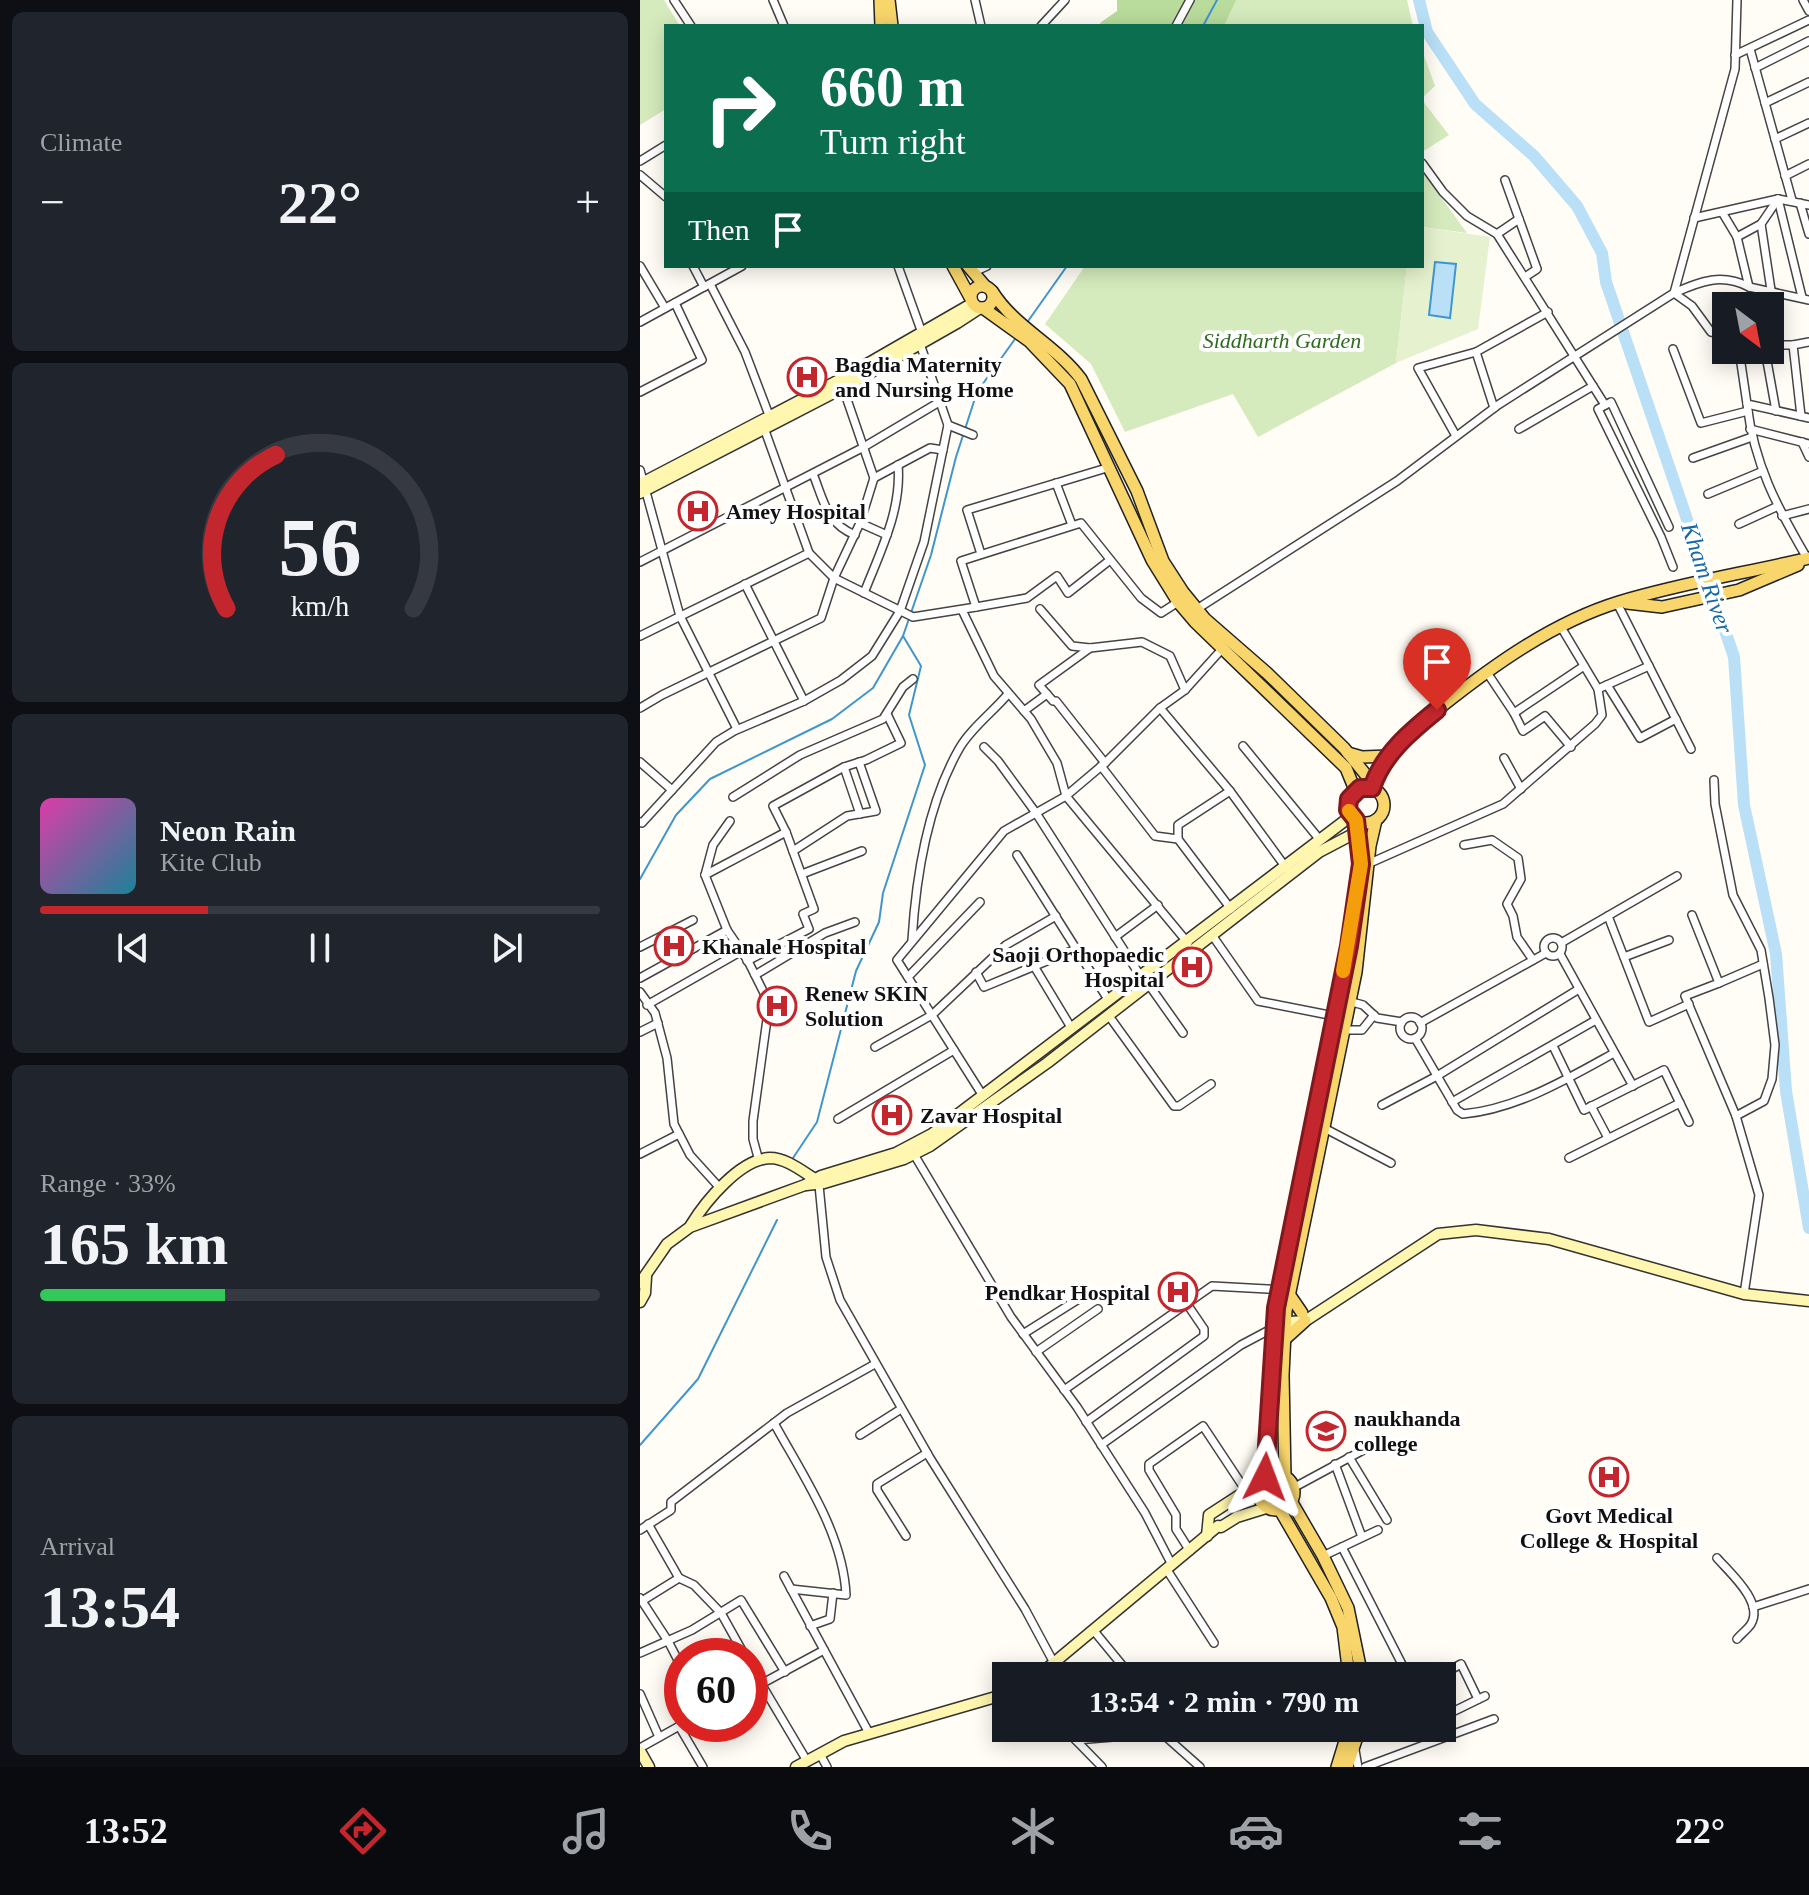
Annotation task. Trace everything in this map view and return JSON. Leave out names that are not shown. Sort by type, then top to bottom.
[{"type":"main road","points":[[880,0],[881,24]]},
{"type":"main road","points":[[889,0],[892,24]]},
{"type":"main road","points":[[954,268],[977,304],[1004,315],[1069,362],[1081,379],[1137,491],[1163,561],[1183,592],[1347,752],[1366,775],[1384,805],[1376,820],[1370,846],[1351,1001],[1326,1129],[1277,1325],[1265,1477]]},
{"type":"main road","points":[[970,270],[989,289],[1004,315]]},
{"type":"main road","points":[[977,304],[975,288],[989,289]]},
{"type":"main road","points":[[977,304],[992,302],[989,289]]},
{"type":"main road","points":[[1032,337],[1070,384],[1147,551],[1178,602],[1222,649],[1336,757],[1346,768],[1355,790],[1348,805],[1355,823],[1361,864],[1286,1291],[1303,1317],[1285,1339]]},
{"type":"main road","points":[[1375,790],[1389,756],[1412,730],[1486,671],[1561,627],[1618,603],[1808,558]]},
{"type":"main road","points":[[1618,603],[1662,607],[1739,590],[1808,558]]},
{"type":"main road","points":[[1375,790],[1398,746]]},
{"type":"main road","points":[[1347,752],[1362,757],[1389,756]]},
{"type":"main road","points":[[1355,790],[1375,790]]},
{"type":"main road","points":[[1355,823],[1376,820]]},
{"type":"main road","points":[[1277,1325],[1285,1339],[1285,1477],[1293,1488],[1291,1501],[1348,1608],[1359,1662]]},
{"type":"main road","points":[[1285,1477],[1275,1474],[1265,1477],[1252,1490],[1266,1508],[1280,1510],[1291,1501]]},
{"type":"main road","points":[[1280,1510],[1331,1598],[1343,1627],[1347,1662]]},
{"type":"main road","points":[[1337,1767],[1345,1742]]},
{"type":"main road","points":[[1347,1767],[1356,1742]]},
{"type":"street","points":[[674,0],[690,24]]},
{"type":"street","points":[[773,0],[783,24]]},
{"type":"street","points":[[975,0],[981,24]]},
{"type":"street","points":[[1043,24],[1065,0]]},
{"type":"street","points":[[1177,24],[1190,0]]},
{"type":"street","points":[[1674,293],[1735,69],[1737,0]]},
{"type":"street","points":[[1803,0],[1809,11]]},
{"type":"street","points":[[1735,55],[1809,20]]},
{"type":"street","points":[[1755,68],[1809,41]]},
{"type":"street","points":[[1750,49],[1785,176],[1800,203],[1809,234]]},
{"type":"street","points":[[1765,103],[1809,82]]},
{"type":"street","points":[[1775,139],[1809,123]]},
{"type":"street","points":[[640,161],[664,146]]},
{"type":"street","points":[[1785,176],[1809,164]]},
{"type":"street","points":[[1424,166],[1443,192],[1467,216],[1497,234],[1605,405]]},
{"type":"street","points":[[640,175],[664,195]]},
{"type":"street","points":[[1505,180],[1537,269],[1525,277]]},
{"type":"street","points":[[1694,218],[1778,199],[1800,203]]},
{"type":"street","points":[[1737,237],[1761,224],[1778,199]]},
{"type":"street","points":[[1197,609],[1397,481],[1494,408],[1674,293],[1712,278],[1735,279],[1749,287],[1805,299],[1778,199]]},
{"type":"street","points":[[1722,212],[1737,237],[1749,287]]},
{"type":"street","points":[[1497,234],[1519,219]]},
{"type":"street","points":[[1761,224],[1771,290]]},
{"type":"street","points":[[640,266],[665,308]]},
{"type":"street","points":[[694,268],[745,352],[769,415]]},
{"type":"street","points":[[640,322],[738,268]]},
{"type":"street","points":[[640,822],[716,742],[737,729],[804,701],[841,680],[872,656],[900,611],[924,542],[948,425],[899,268]]},
{"type":"street","points":[[1674,293],[1692,306],[1712,332]]},
{"type":"street","points":[[640,392],[702,360],[675,303]]},
{"type":"street","points":[[643,488],[764,428],[977,304]]},
{"type":"street","points":[[1456,436],[1418,368],[1476,352],[1548,312]]},
{"type":"street","points":[[1784,345],[1809,342]]},
{"type":"street","points":[[1673,349],[1701,423],[1747,407],[1805,417],[1793,345]]},
{"type":"street","points":[[1476,352],[1494,408]]},
{"type":"street","points":[[1741,364],[1751,433],[1763,471],[1776,507],[1808,558]]},
{"type":"street","points":[[1768,364],[1776,411]]},
{"type":"street","points":[[643,488],[769,415],[842,384]]},
{"type":"street","points":[[640,708],[821,618],[834,578],[860,523],[874,478],[842,384]]},
{"type":"street","points":[[1519,429],[1593,386]]},
{"type":"street","points":[[640,562],[862,448],[941,401]]},
{"type":"street","points":[[1669,527],[1611,402],[1598,409],[1673,567]]},
{"type":"street","points":[[948,425],[973,435]]},
{"type":"street","points":[[764,428],[809,553],[834,578],[913,617],[1027,598],[1057,576],[1068,593],[1110,560]]},
{"type":"street","points":[[1693,458],[1751,433],[1806,443],[1809,457]]},
{"type":"street","points":[[874,478],[930,448],[943,450]]},
{"type":"street","points":[[864,593],[887,535],[900,487],[898,465]]},
{"type":"street","points":[[981,554],[967,510],[1110,467]]},
{"type":"street","points":[[640,470],[680,616],[737,729]]},
{"type":"street","points":[[1708,494],[1763,471]]},
{"type":"street","points":[[813,474],[832,521],[855,535]]},
{"type":"street","points":[[1056,483],[1072,525]]},
{"type":"street","points":[[1739,524],[1776,507]]},
{"type":"street","points":[[1782,516],[1809,509]]},
{"type":"street","points":[[860,523],[887,535]]},
{"type":"street","points":[[976,607],[961,561],[1081,523],[1141,598],[1161,613],[1178,602]]},
{"type":"street","points":[[640,636],[809,553]]},
{"type":"street","points":[[745,584],[804,701]]},
{"type":"street","points":[[1618,603],[1691,749]]},
{"type":"street","points":[[1040,609],[1072,646],[1090,648],[1142,642],[1159,648],[1170,656],[1185,690]]},
{"type":"street","points":[[962,610],[994,676],[1024,711],[1057,763],[1066,796],[1191,946]]},
{"type":"street","points":[[1370,863],[1503,804],[1571,747],[1602,715],[1598,689],[1561,627]]},
{"type":"street","points":[[1090,648],[1039,685],[1056,701],[1155,836],[1178,839]]},
{"type":"street","points":[[983,1096],[897,960],[1004,831],[1066,796],[1160,708],[1185,690],[1222,649]]},
{"type":"street","points":[[1514,713],[1584,666]]},
{"type":"street","points":[[1598,689],[1649,666]]},
{"type":"street","points":[[1486,671],[1523,731],[1545,716],[1571,747]]},
{"type":"street","points":[[733,797],[800,755],[883,719],[903,687],[913,679]]},
{"type":"street","points":[[1607,685],[1640,738],[1676,719]]},
{"type":"street","points":[[912,942],[914,895],[928,831],[943,783],[960,747],[1008,694]]},
{"type":"street","points":[[1024,711],[1047,694]]},
{"type":"street","points":[[1160,708],[1230,791],[1288,871]]},
{"type":"street","points":[[747,961],[809,929],[803,914],[814,909],[786,832],[773,806],[844,767],[901,743],[887,714]]},
{"type":"street","points":[[1243,746],[1320,840]]},
{"type":"street","points":[[984,747],[1036,813],[1115,937],[1183,1033]]},
{"type":"street","points":[[1504,758],[1521,789]]},
{"type":"street","points":[[640,762],[672,790]]},
{"type":"street","points":[[793,851],[832,823],[847,816],[876,811],[859,762]]},
{"type":"street","points":[[844,767],[860,814]]},
{"type":"street","points":[[1714,780],[1715,804],[1733,895],[1761,950],[1775,1045],[1772,1079],[1764,1101],[1736,1116]]},
{"type":"street","points":[[1230,791],[1178,825],[1178,839],[1231,909]]},
{"type":"street","points":[[730,821],[713,845],[705,875],[727,930],[764,993],[768,1012],[753,1121],[753,1139],[759,1161]]},
{"type":"street","points":[[1191,946],[1212,935],[1320,840],[1355,823]]},
{"type":"street","points":[[640,1302],[645,1293],[643,1280],[667,1244],[690,1227],[805,1185],[930,1146],[1109,1016],[1145,981],[1191,946],[1231,909],[1319,852],[1355,823]]},
{"type":"street","points":[[705,875],[786,832]]},
{"type":"street","points":[[1464,845],[1492,840],[1518,858],[1521,879],[1507,904],[1517,937],[1533,960]]},
{"type":"street","points":[[802,874],[862,851]]},
{"type":"street","points":[[1017,855],[1109,1001]]},
{"type":"street","points":[[1561,943],[1677,876]]},
{"type":"street","points":[[908,977],[980,902]]},
{"type":"street","points":[[1115,937],[1158,905]]},
{"type":"street","points":[[1692,915],[1719,983]]},
{"type":"street","points":[[875,1047],[932,1015],[1006,945],[1056,916]]},
{"type":"street","points":[[1608,916],[1649,1022],[1689,1004]]},
{"type":"street","points":[[640,947],[693,920]]},
{"type":"street","points":[[755,975],[825,933],[855,922]]},
{"type":"street","points":[[640,978],[727,930]]},
{"type":"street","points":[[1212,935],[1258,1001],[1334,1016]]},
{"type":"street","points":[[1546,953],[1548,940],[1557,939],[1561,943],[1560,954],[1633,1086]]},
{"type":"street","points":[[1624,957],[1669,940]]},
{"type":"street","points":[[976,972],[984,987],[1076,949]]},
{"type":"street","points":[[647,1005],[740,952]]},
{"type":"street","points":[[1420,1023],[1546,953]]},
{"type":"street","points":[[1546,953],[1551,956],[1560,954]]},
{"type":"street","points":[[1744,1294],[1759,1195],[1736,1116],[1685,996],[1763,964]]},
{"type":"street","points":[[1034,966],[1072,1029]]},
{"type":"street","points":[[912,1150],[1109,1001],[1145,981]]},
{"type":"street","points":[[1382,1105],[1437,1076],[1579,989]]},
{"type":"street","points":[[640,992],[655,1013],[658,1023],[667,1058],[674,1124],[690,1155],[719,1187]]},
{"type":"street","points":[[1337,998],[1363,1005],[1374,1015],[1402,1022],[1412,1018],[1420,1023]]},
{"type":"street","points":[[1331,1029],[1362,1030],[1374,1015]]},
{"type":"street","points":[[1109,1016],[1174,1106],[1179,1106],[1211,1084]]},
{"type":"street","points":[[1452,1102],[1596,1020]]},
{"type":"street","points":[[1402,1022],[1402,1035],[1408,1039],[1420,1033],[1420,1023]]},
{"type":"street","points":[[640,1032],[658,1023]]},
{"type":"street","points":[[1415,1038],[1452,1102],[1460,1113],[1468,1114],[1509,1103],[1568,1078],[1614,1053]]},
{"type":"street","points":[[1553,1046],[1584,1110],[1664,1070],[1689,1122]]},
{"type":"street","points":[[838,1119],[954,1050]]},
{"type":"street","points":[[1569,1158],[1680,1103]]},
{"type":"street","points":[[1591,1106],[1608,1138]]},
{"type":"street","points":[[1326,1129],[1391,1163]]},
{"type":"street","points":[[640,1154],[679,1134]]},
{"type":"street","points":[[912,1150],[962,1238],[1023,1334],[1086,1422],[1145,1513],[1169,1568],[1214,1643]]},
{"type":"street","points":[[690,1227],[719,1187],[759,1161],[769,1158],[782,1160],[817,1182]]},
{"type":"street","points":[[817,1182],[826,1257],[840,1300],[901,1409],[1025,1609],[1053,1662]]},
{"type":"street","points":[[1101,1445],[1241,1345],[1277,1325],[1316,1314],[1438,1234],[1476,1230],[1549,1239],[1744,1294],[1809,1301]]},
{"type":"street","points":[[1064,1390],[1212,1286],[1286,1291]]},
{"type":"street","points":[[1023,1334],[1085,1295]]},
{"type":"street","points":[[1086,1422],[1204,1336],[1204,1329],[1187,1304]]},
{"type":"street","points":[[1036,1352],[1098,1309]]},
{"type":"street","points":[[1281,1309],[1303,1317]]},
{"type":"street","points":[[640,1530],[671,1510],[671,1502],[787,1413],[875,1364]]},
{"type":"street","points":[[860,1435],[901,1409]]},
{"type":"street","points":[[774,1423],[812,1492],[840,1557],[846,1595],[791,1589]]},
{"type":"street","points":[[1190,1551],[1176,1531],[1177,1517],[1149,1470],[1149,1464],[1203,1426],[1252,1490],[1209,1515],[1207,1536]]},
{"type":"street","points":[[1293,1488],[1380,1441]]},
{"type":"street","points":[[906,1536],[877,1490],[877,1484],[927,1453]]},
{"type":"street","points":[[1349,1457],[1387,1520]]},
{"type":"street","points":[[1335,1464],[1362,1537]]},
{"type":"street","points":[[1055,1662],[1218,1526],[1266,1508]]},
{"type":"street","points":[[648,1524],[679,1578],[694,1585],[721,1613],[735,1638]]},
{"type":"street","points":[[1323,1556],[1378,1530]]},
{"type":"street","points":[[1342,1547],[1401,1662]]},
{"type":"street","points":[[1717,1558],[1743,1587],[1753,1607],[1752,1623],[1737,1639]]},
{"type":"street","points":[[784,1576],[869,1733]]},
{"type":"street","points":[[666,1638],[641,1600],[679,1578]]},
{"type":"street","points":[[1753,1607],[1809,1589]]},
{"type":"street","points":[[810,1626],[830,1619],[833,1593]]},
{"type":"street","points":[[675,1638],[741,1600],[785,1672]]},
{"type":"street","points":[[1094,1631],[1119,1662]]},
{"type":"street","points":[[640,1653],[664,1643]]},
{"type":"street","points":[[768,1681],[824,1650]]},
{"type":"street","points":[[1456,1667],[1461,1664],[1481,1697],[1456,1710]]},
{"type":"street","points":[[640,1694],[659,1737]]},
{"type":"street","points":[[768,1697],[807,1761]]},
{"type":"street","points":[[796,1767],[844,1741],[992,1698]]},
{"type":"street","points":[[1456,1733],[1494,1719]]},
{"type":"street","points":[[648,1767],[640,1749],[664,1734]]},
{"type":"street","points":[[690,1742],[703,1767]]},
{"type":"street","points":[[1078,1742],[1102,1767]]},
{"type":"street","points":[[1172,1742],[1200,1767]]},
{"type":"street","points":[[1365,1767],[1431,1742]]},
{"type":"street","points":[[1355,1748],[1358,1767]]},
{"type":"street","points":[[820,1754],[827,1767]]},
{"type":"green space","points":[[640,0],[664,0],[679,24],[664,24],[664,110],[640,125]]},
{"type":"green space","points":[[1117,0],[1236,0],[1225,24],[1100,24],[1117,11]]},
{"type":"green space","points":[[1228,0],[1407,0],[1413,24],[1218,24]]},
{"type":"green space","points":[[1424,56],[1435,86],[1424,96]]},
{"type":"green space","points":[[1424,103],[1449,135],[1424,151]]},
{"type":"green space","points":[[1424,174],[1467,233],[1424,227]]},
{"type":"green space","points":[[1424,227],[1490,237],[1478,329],[1396,363],[1407,268],[1424,268]]},
{"type":"green space","name":"Siddharth Garden","points":[[1084,268],[1407,268],[1396,363],[1258,437],[1233,394],[1125,432],[1091,364],[1045,324]]},
{"type":"water","points":[[1435,262],[1456,264],[1450,318],[1429,315]]},
{"type":"waterway","points":[[1204,24],[1217,0]]},
{"type":"waterway","name":"Kham River","points":[[1419,0],[1427,32],[1475,104],[1534,156],[1577,206],[1602,253],[1606,282],[1734,657],[1744,805],[1776,954],[1786,1091],[1809,1228]]},
{"type":"waterway","points":[[1026,324],[1066,268]]},
{"type":"waterway","points":[[793,1158],[817,1122],[856,971],[879,922],[883,893],[925,765],[909,715],[921,666],[903,636],[931,555],[956,457],[977,392],[1015,339]]},
{"type":"waterway","points":[[640,879],[676,815],[710,779],[832,719],[873,688],[903,636]]},
{"type":"waterway","points":[[640,1445],[698,1379],[777,1220]]},
{"type":"slow traffic","points":[[1343,971],[1361,864],[1356,820],[1349,811]]},
{"type":"place","name":"Bagdia Maternity and Nursing Home","points":[[807,377]]},
{"type":"place","name":"Amey Hospital","points":[[698,511]]},
{"type":"place","name":"Khanale Hospital","points":[[674,946]]},
{"type":"place","name":"Saoji Orthopaedic Hospital","points":[[1192,967]]},
{"type":"place","name":"Renew SKIN Solution","points":[[777,1006]]},
{"type":"place","name":"Zavar Hospital","points":[[892,1115]]},
{"type":"place","name":"Pendkar Hospital","points":[[1178,1292]]},
{"type":"place","name":"naukhanda college","points":[[1326,1431]]},
{"type":"place","name":"Govt Medical College & Hospital","points":[[1609,1477]]},
{"type":"route","points":[[1265,1477],[1276,1308],[1349,946],[1361,864],[1356,820],[1348,810],[1349,799],[1355,790],[1372,788],[1389,756],[1412,730],[1437,710]]}]
